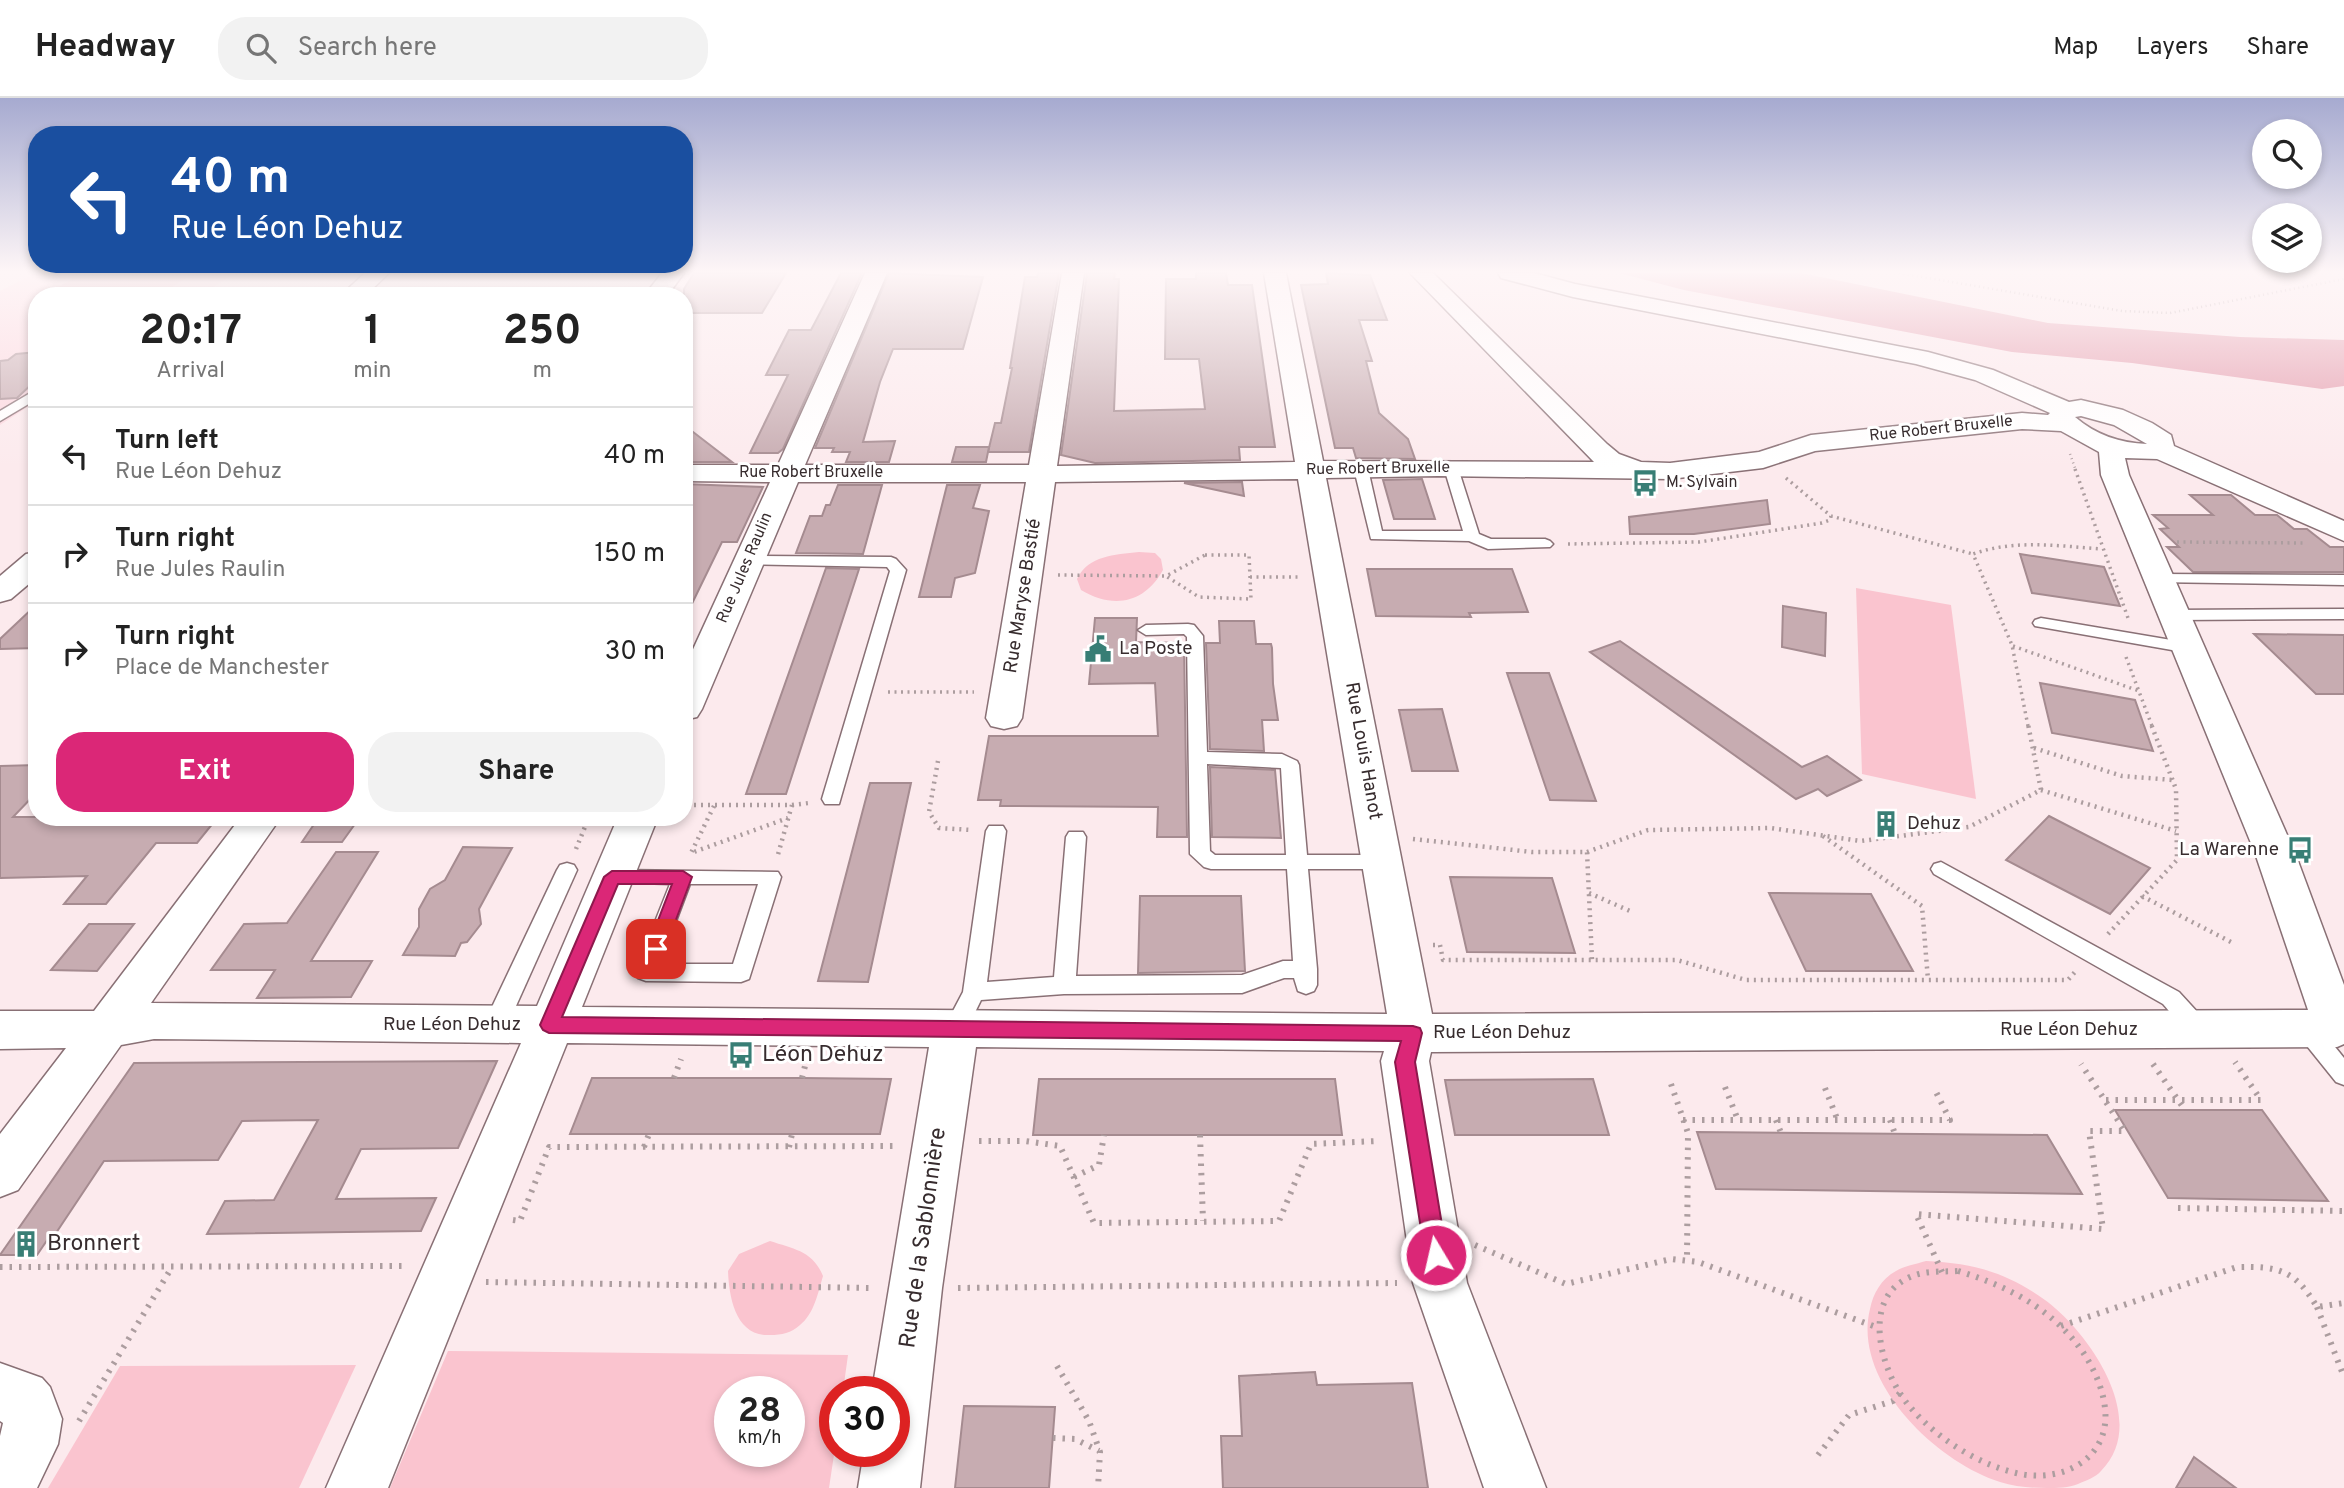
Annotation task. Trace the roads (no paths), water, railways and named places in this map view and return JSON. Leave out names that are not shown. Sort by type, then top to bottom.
[{"type":"street","name":"Rue Jules Raulin","points":[[693,688],[847,338]]},
{"type":"street","name":"Rue Maryse Bastié","points":[[1006,705],[1063,338]]},
{"type":"street","name":"Rue Louis Hanot","points":[[1287,338],[1312,470],[1393,850],[1413,1033]]},
{"type":"street","points":[[1483,338],[1597,450],[1609,460],[1635,470]]},
{"type":"street","points":[[1820,338],[1919,357],[1984,375],[2066,417],[2114,447],[2134,451],[2160,450],[2344,532]]},
{"type":"street","name":"Rue Robert Bruxelle","points":[[693,473],[1042,474],[1451,468],[1670,471],[1763,460],[1811,443],[1961,425],[2066,417],[2081,408],[2124,418],[2144,427],[2161,441],[2160,450]]},
{"type":"street","name":"Rue Léon Dehuz","points":[[0,1030],[107,1029],[154,1021],[495,1026],[887,1027],[965,1011],[1017,1028],[1413,1033],[2337,1028],[2275,853],[2154,587],[2115,475],[2112,455],[2114,447]]},
{"type":"street","points":[[0,592],[28,569]]},
{"type":"street","points":[[0,1174],[255,826]]},
{"type":"street","points":[[357,1488],[454,1266],[549,1025],[634,826]]},
{"type":"street","name":"Rue de la Sablonnière","points":[[904,1376],[915,1288],[965,1011]]},
{"type":"street","points":[[1413,1033],[1405,1062],[1515,1488]]},
{"type":"street","points":[[0,1392],[21,1398],[31,1409],[33,1434],[2,1488]]},
{"type":"street","name":"Rue de la Sablonnière","points":[[889,1488],[892,1467]]},
{"type":"lane","points":[[0,417],[28,399]]},
{"type":"lane","points":[[1451,468],[1472,537]]},
{"type":"lane","points":[[1361,469],[1376,536],[1472,537],[1488,544],[1545,544]]},
{"type":"lane","points":[[748,561],[772,559],[891,562],[898,570],[832,799]]},
{"type":"lane","points":[[2041,623],[2154,587],[2344,580]]},
{"type":"lane","points":[[2154,587],[2344,614]]},
{"type":"lane","points":[[1146,630],[1188,629],[1195,636],[1200,853],[1211,862],[1297,862],[1393,850]]},
{"type":"lane","points":[[996,831],[965,1011],[1064,985],[1242,984],[1283,970],[1306,977],[1290,765],[1282,760],[1198,758]]},
{"type":"lane","points":[[1064,985],[1076,837]]},
{"type":"lane","points":[[1941,869],[2171,998],[2200,1029]]},
{"type":"lane","points":[[495,1026],[568,870]]},
{"type":"lane","points":[[612,877],[683,877],[771,877],[741,972],[646,972],[683,877]]},
{"type":"lane","points":[[2306,1028],[2344,1075]]},
{"type":"place","name":"M. Sylvain","points":[[1645,483]]},
{"type":"place","name":"La Poste","points":[[1098,649]]},
{"type":"place","name":"Dehuz","points":[[1886,824]]},
{"type":"place","name":"La Warenne","points":[[2300,850]]},
{"type":"place","name":"Léon Dehuz","points":[[741,1055]]},
{"type":"place","name":"Bronnert","points":[[26,1244]]}]
